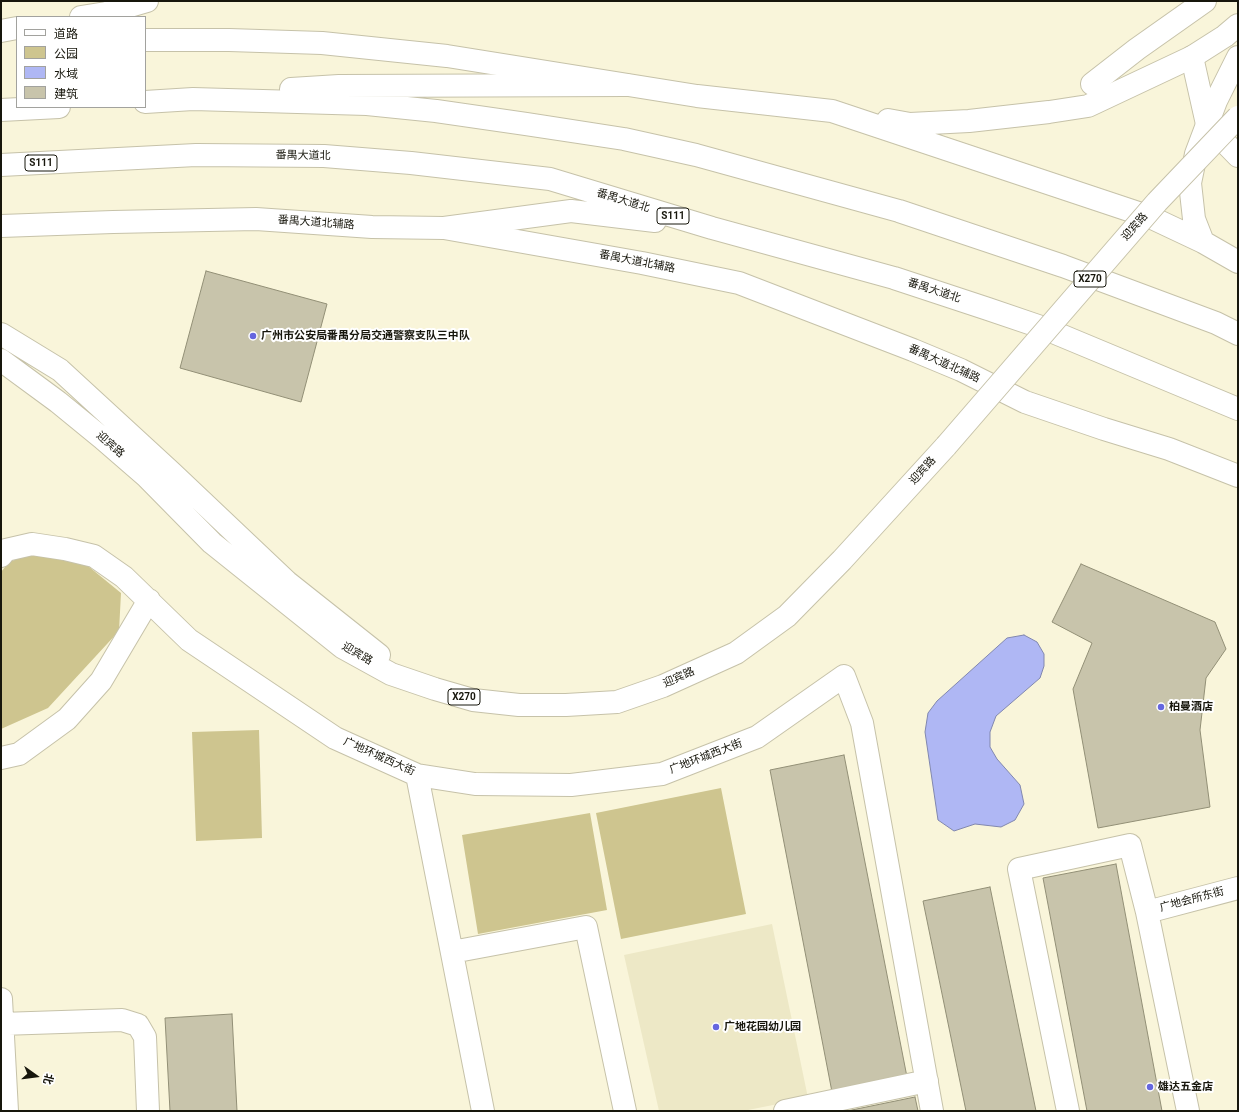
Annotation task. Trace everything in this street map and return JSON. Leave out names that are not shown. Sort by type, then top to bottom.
[{"type":"main road","points":[[87,16],[106,13],[147,1]]},
{"type":"main road","points":[[1092,84],[1201,2]]},
{"type":"main road","points":[[146,40],[229,40],[322,43],[447,56],[626,86],[697,96],[832,111],[910,124],[969,121],[1088,106],[1192,57],[1225,36],[1238,25]]},
{"type":"main road","points":[[1,31],[16,28]]},
{"type":"main road","points":[[1,36],[16,36]]},
{"type":"main road","points":[[1192,57],[1207,124],[1238,156]]},
{"type":"main road","points":[[1203,242],[1194,219],[1190,183],[1196,154],[1207,124],[1216,101],[1238,57]]},
{"type":"main road","points":[[146,102],[193,99],[297,88],[339,86],[626,86]]},
{"type":"main road","points":[[193,99],[367,104],[436,111],[624,140],[696,154],[899,211],[1063,266],[1216,323],[1238,334]]},
{"type":"main road","points":[[1,110],[40,108]]},
{"type":"main road","points":[[832,111],[1150,217],[1203,242],[1238,262]]},
{"type":"main road","name":"迎宾路","points":[[1,360],[58,402],[102,438],[146,477],[212,543],[342,647],[391,674],[473,700],[519,705],[566,705],[617,702],[663,686],[736,653],[787,616],[842,560],[946,446],[1157,202],[1238,117]]},
{"type":"main road","name":"番禺大道北","points":[[1,165],[204,155],[324,156],[411,163],[550,179],[712,228],[894,278],[1041,327],[1238,408]]},
{"type":"main road","points":[[444,228],[570,211],[712,228]]},
{"type":"main road","name":"番禺大道北辅路","points":[[1,226],[256,219],[372,227],[444,228],[642,262],[739,283],[914,350],[961,370],[1025,402],[1091,425],[1169,448],[1238,476]]},
{"type":"main road","points":[[1,334],[60,370],[287,582],[379,656],[435,689]]},
{"type":"main road","name":"广地环城西大街","points":[[1,556],[6,550],[32,544],[65,549],[94,556],[124,577],[189,640],[335,738],[417,775],[475,784],[571,785],[662,774],[757,737],[844,676],[862,723],[927,1081]]},
{"type":"main road","points":[[1,758],[18,754],[67,718],[101,681],[148,600]]},
{"type":"main road","points":[[417,775],[483,1111]]},
{"type":"main road","points":[[1068,1111],[1019,868],[1130,845],[1147,912],[1188,1111]]},
{"type":"main road","name":"广地会所东街","points":[[1147,912],[1238,888]]},
{"type":"main road","points":[[452,952],[586,927],[625,1111]]},
{"type":"main road","points":[[1,999],[6,1111]]},
{"type":"main road","points":[[2,1024],[122,1020],[138,1025],[145,1037],[148,1111]]},
{"type":"main road","points":[[785,1111],[927,1081],[932,1111]]},
{"type":"shaded area","name":"广地花园幼儿园","points":[[772,924],[808,1098],[743,1111],[659,1111],[624,955]]},
{"type":"green space","points":[[34,553],[88,566],[121,593],[119,631],[48,708],[1,729],[1,572],[9,562]]},
{"type":"green space","points":[[259,730],[262,838],[196,841],[192,732]]},
{"type":"green space","points":[[721,788],[746,914],[621,939],[596,813]]},
{"type":"green space","points":[[590,813],[607,910],[478,934],[462,835]]},
{"type":"water","points":[[1024,635],[1037,642],[1044,654],[1044,666],[1040,678],[996,716],[990,732],[990,747],[997,759],[1020,785],[1024,804],[1015,820],[1001,827],[975,824],[954,831],[938,820],[925,732],[928,713],[937,701],[1007,638]]},
{"type":"building","name":"广州市公安局番禺分局交通警察支队三中队","points":[[206,271],[327,304],[301,402],[180,368]]},
{"type":"building","points":[[1081,564],[1215,622],[1226,649],[1206,678],[1200,730],[1210,807],[1098,828],[1073,689],[1092,643],[1052,622]]},
{"type":"building","points":[[844,755],[907,1077],[832,1092],[770,770]]},
{"type":"building","points":[[1116,864],[1162,1111],[1087,1111],[1043,878]]},
{"type":"building","points":[[990,887],[1036,1111],[966,1111],[923,901]]},
{"type":"building","points":[[232,1014],[237,1111],[170,1111],[165,1018]]},
{"type":"building","points":[[915,1097],[918,1111],[847,1111]]},
{"type":"place","name":"广州市公安局番禺分局交通警察支队三中队","points":[[253,336]]},
{"type":"place","name":"柏曼酒店","points":[[1161,707]]},
{"type":"place","name":"广地花园幼儿园","points":[[716,1027]]},
{"type":"place","name":"雄达五金店","points":[[1150,1087]]}]
